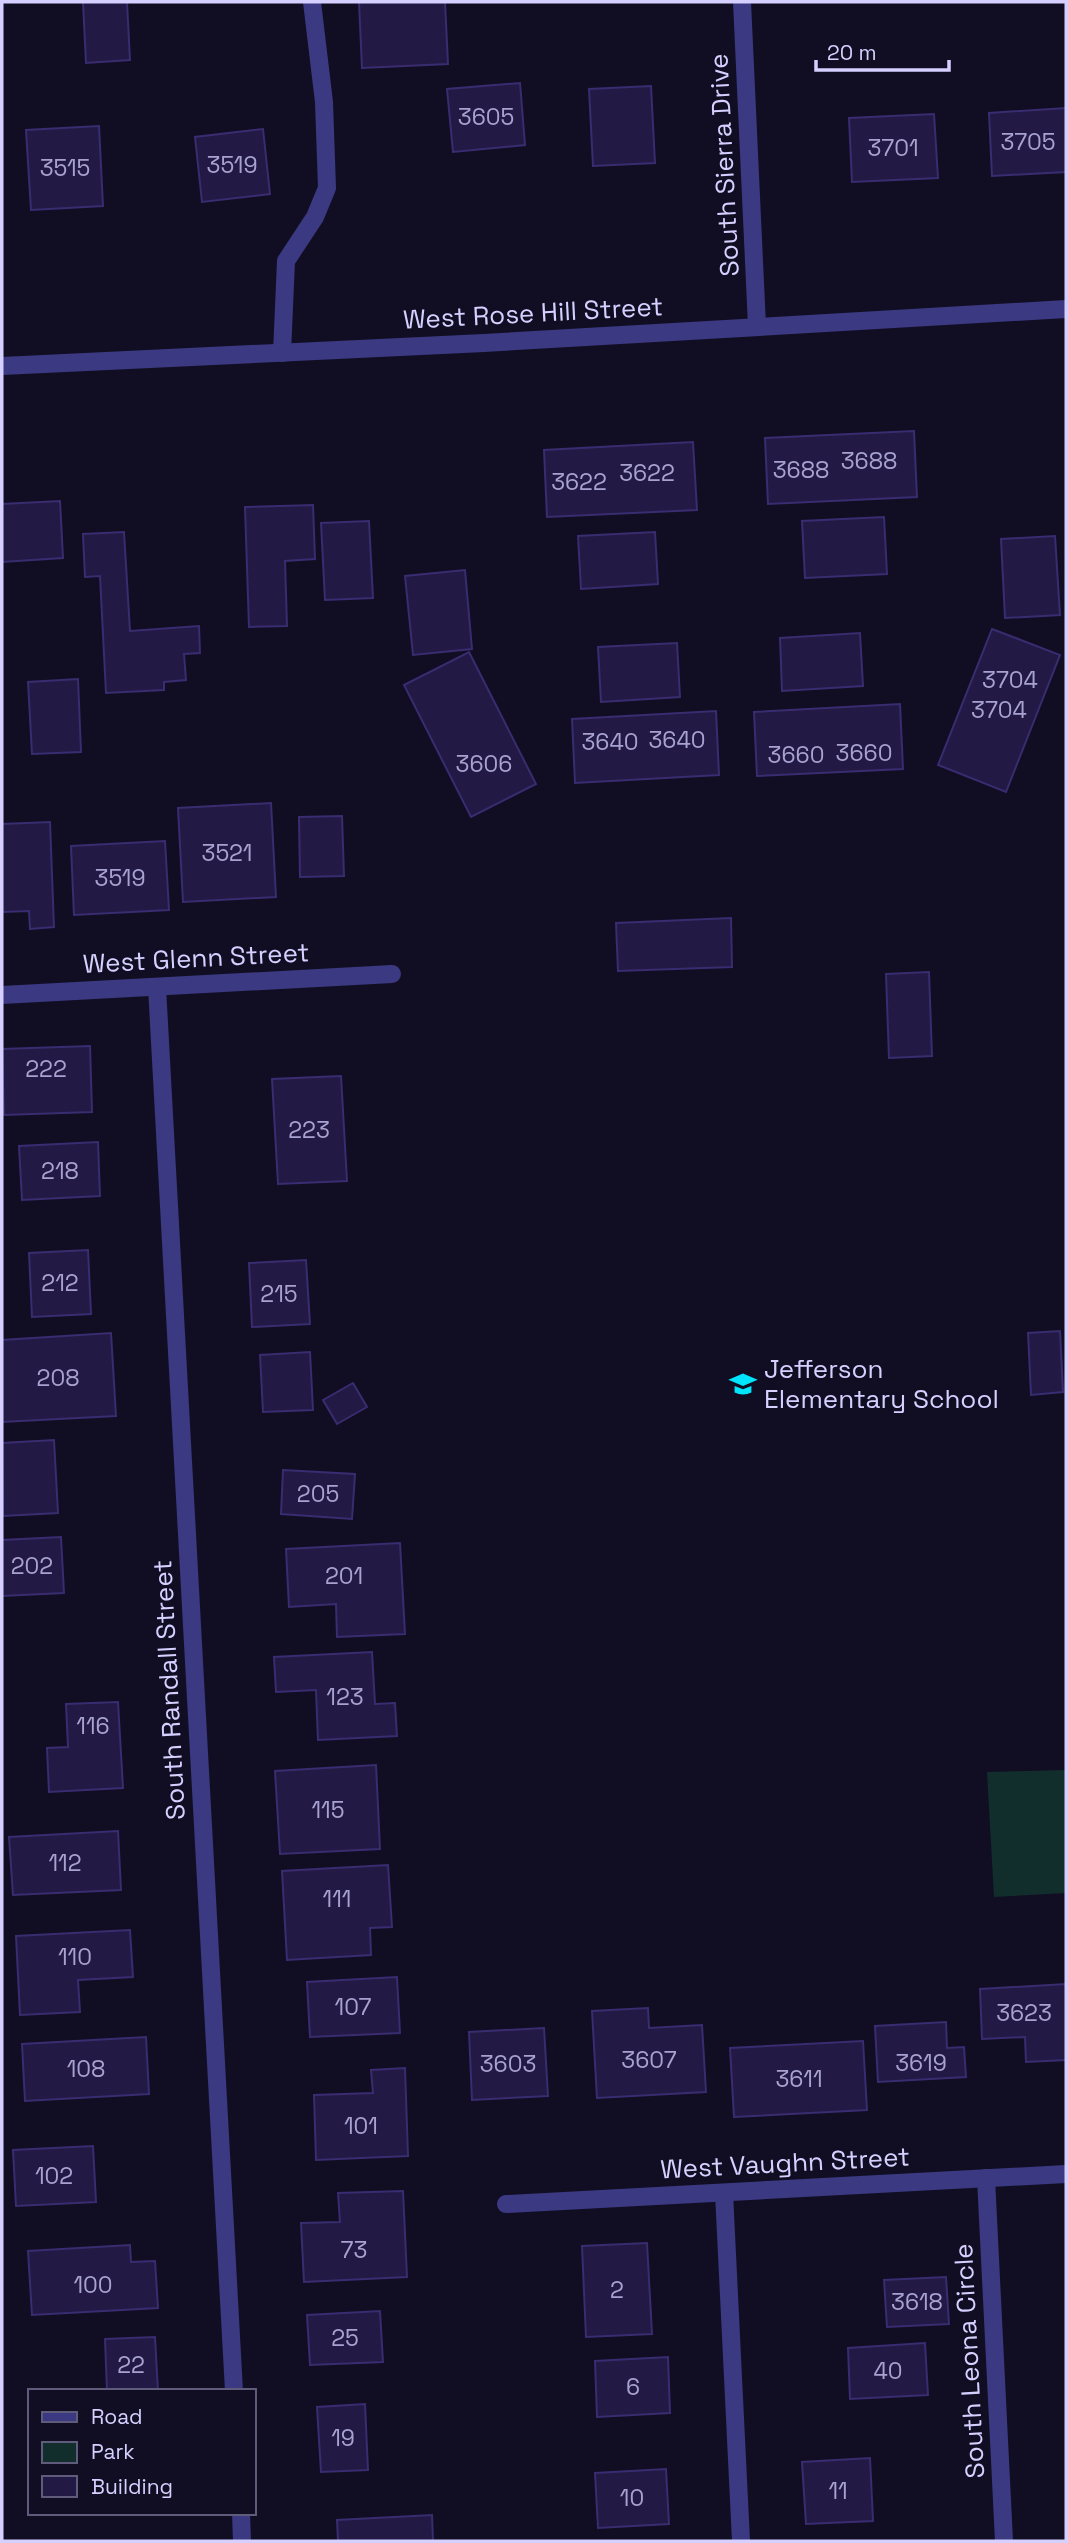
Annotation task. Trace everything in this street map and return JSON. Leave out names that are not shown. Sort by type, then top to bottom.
[{"type":"street","points":[[282,353],[286,261],[315,217],[327,188],[324,102],[312,2]]},
{"type":"street","name":"South Sierra Drive","points":[[742,2],[757,326]]},
{"type":"street","name":"West Rose Hill Street","points":[[2,366],[1066,309]]},
{"type":"street","name":"West Glenn Street","points":[[2,995],[393,974]]},
{"type":"street","name":"South Randall Street","points":[[157,987],[234,2389]]},
{"type":"street","name":"West Vaughn Street","points":[[506,2204],[1066,2174]]},
{"type":"street","name":"South Leona Circle","points":[[986,2178],[1004,2541]]},
{"type":"street","points":[[724,2193],[741,2541]]},
{"type":"street","points":[[241,2515],[243,2541]]},
{"type":"green space","points":[[1066,1770],[1066,1893],[994,1897],[987,1772]]},
{"type":"building","points":[[83,2],[127,2],[130,60],[86,63]]},
{"type":"building","points":[[359,2],[445,2],[448,64],[362,68]]},
{"type":"building","points":[[520,83],[525,145],[453,152],[447,89]]},
{"type":"building","points":[[651,86],[655,163],[593,166],[589,89]]},
{"type":"building","points":[[1066,108],[1066,172],[992,176],[989,113]]},
{"type":"building","points":[[934,114],[938,178],[852,182],[849,118]]},
{"type":"building","points":[[99,126],[103,206],[31,210],[26,130]]},
{"type":"building","points":[[263,129],[270,194],[202,202],[195,137]]},
{"type":"building","points":[[914,431],[917,497],[768,504],[765,438]]},
{"type":"building","points":[[693,442],[697,510],[547,517],[544,450]]},
{"type":"building","points":[[60,501],[63,558],[2,562],[2,504]]},
{"type":"building","points":[[313,505],[315,559],[285,561],[287,626],[249,627],[245,507]]},
{"type":"building","points":[[884,517],[887,574],[805,578],[802,521]]},
{"type":"building","points":[[369,521],[373,598],[325,600],[321,523]]},
{"type":"building","points":[[124,532],[130,631],[199,626],[200,653],[184,654],[186,680],[164,682],[164,690],[106,693],[100,576],[85,577],[83,534]]},
{"type":"building","points":[[655,532],[658,584],[581,589],[578,536]]},
{"type":"building","points":[[1055,536],[1060,615],[1005,618],[1001,539]]},
{"type":"building","points":[[465,570],[472,649],[413,655],[405,576]]},
{"type":"building","points":[[992,629],[1060,655],[1006,792],[938,765]]},
{"type":"building","points":[[860,633],[863,686],[782,691],[780,638]]},
{"type":"building","points":[[677,643],[680,697],[601,702],[598,647]]},
{"type":"building","points":[[469,652],[536,784],[471,817],[404,685]]},
{"type":"building","points":[[78,679],[81,752],[32,754],[28,682]]},
{"type":"building","points":[[900,704],[903,769],[757,776],[754,712]]},
{"type":"building","points":[[716,711],[719,775],[575,783],[572,719]]},
{"type":"building","points":[[271,803],[276,897],[183,902],[178,808]]},
{"type":"building","points":[[342,816],[344,876],[300,877],[299,817]]},
{"type":"building","points":[[50,822],[54,927],[30,929],[29,911],[2,912],[2,824]]},
{"type":"building","points":[[165,841],[169,910],[74,915],[71,846]]},
{"type":"building","points":[[731,918],[732,967],[618,971],[616,923]]},
{"type":"building","points":[[929,972],[932,1056],[889,1058],[886,974]]},
{"type":"building","points":[[90,1046],[92,1112],[4,1115],[2,1049]]},
{"type":"building","points":[[341,1076],[347,1181],[278,1184],[272,1079]]},
{"type":"building","points":[[98,1142],[100,1196],[22,1200],[19,1146]]},
{"type":"building","points":[[88,1250],[91,1314],[32,1317],[29,1253]]},
{"type":"building","points":[[306,1260],[310,1324],[252,1327],[249,1263]]},
{"type":"building","points":[[1060,1331],[1063,1392],[1031,1395],[1028,1333]]},
{"type":"building","points":[[111,1333],[116,1416],[2,1422],[2,1340]]},
{"type":"building","points":[[310,1352],[313,1410],[263,1412],[260,1355]]},
{"type":"building","points":[[353,1383],[367,1407],[337,1424],[323,1400]]},
{"type":"building","points":[[54,1440],[58,1513],[3,1516],[2,1443]]},
{"type":"building","points":[[283,1470],[355,1474],[352,1519],[281,1514]]},
{"type":"building","points":[[61,1537],[64,1593],[2,1596],[2,1540]]},
{"type":"building","points":[[400,1543],[405,1634],[337,1637],[336,1604],[289,1607],[286,1549]]},
{"type":"building","points":[[372,1652],[375,1704],[395,1703],[397,1736],[318,1740],[316,1690],[276,1692],[274,1657]]},
{"type":"building","points":[[118,1702],[123,1788],[49,1792],[47,1748],[68,1747],[66,1704]]},
{"type":"building","points":[[376,1765],[380,1849],[280,1854],[275,1771]]},
{"type":"building","points":[[118,1831],[121,1890],[13,1895],[9,1837]]},
{"type":"building","points":[[388,1865],[392,1927],[370,1928],[371,1955],[287,1960],[282,1871]]},
{"type":"building","points":[[130,1930],[133,1977],[78,1980],[80,2012],[20,2015],[16,1936]]},
{"type":"building","points":[[397,1977],[400,2033],[310,2037],[307,1982]]},
{"type":"building","points":[[1066,1984],[1066,2060],[1026,2062],[1025,2037],[982,2039],[980,1989]]},
{"type":"building","points":[[648,2008],[649,2028],[702,2025],[706,2092],[597,2098],[592,2011]]},
{"type":"building","points":[[946,2022],[947,2048],[964,2047],[966,2077],[878,2082],[875,2026]]},
{"type":"building","points":[[544,2028],[548,2096],[472,2100],[469,2032]]},
{"type":"building","points":[[146,2037],[149,2094],[25,2101],[22,2044]]},
{"type":"building","points":[[863,2041],[867,2110],[734,2117],[730,2048]]},
{"type":"building","points":[[405,2068],[408,2156],[316,2160],[314,2095],[373,2093],[371,2070]]},
{"type":"building","points":[[93,2146],[96,2202],[16,2206],[13,2150]]},
{"type":"building","points":[[403,2191],[407,2277],[304,2282],[301,2223],[340,2222],[338,2193]]},
{"type":"building","points":[[647,2243],[652,2334],[586,2337],[582,2246]]},
{"type":"building","points":[[130,2245],[131,2262],[155,2261],[158,2308],[32,2315],[28,2251]]},
{"type":"building","points":[[946,2277],[949,2324],[887,2327],[884,2280]]},
{"type":"building","points":[[380,2311],[383,2362],[310,2365],[307,2315]]},
{"type":"building","points":[[155,2337],[158,2389],[107,2389],[105,2339]]},
{"type":"building","points":[[925,2343],[928,2395],[850,2399],[848,2348]]},
{"type":"building","points":[[668,2357],[670,2413],[597,2417],[595,2361]]},
{"type":"building","points":[[365,2404],[368,2470],[321,2472],[317,2407]]},
{"type":"building","points":[[870,2458],[873,2521],[806,2524],[802,2462]]},
{"type":"building","points":[[666,2469],[669,2524],[598,2528],[595,2473]]},
{"type":"building","points":[[432,2515],[433,2541],[338,2541],[337,2520]]},
{"type":"place","name":"Jefferson Elementary School","points":[[743,1384]]}]
